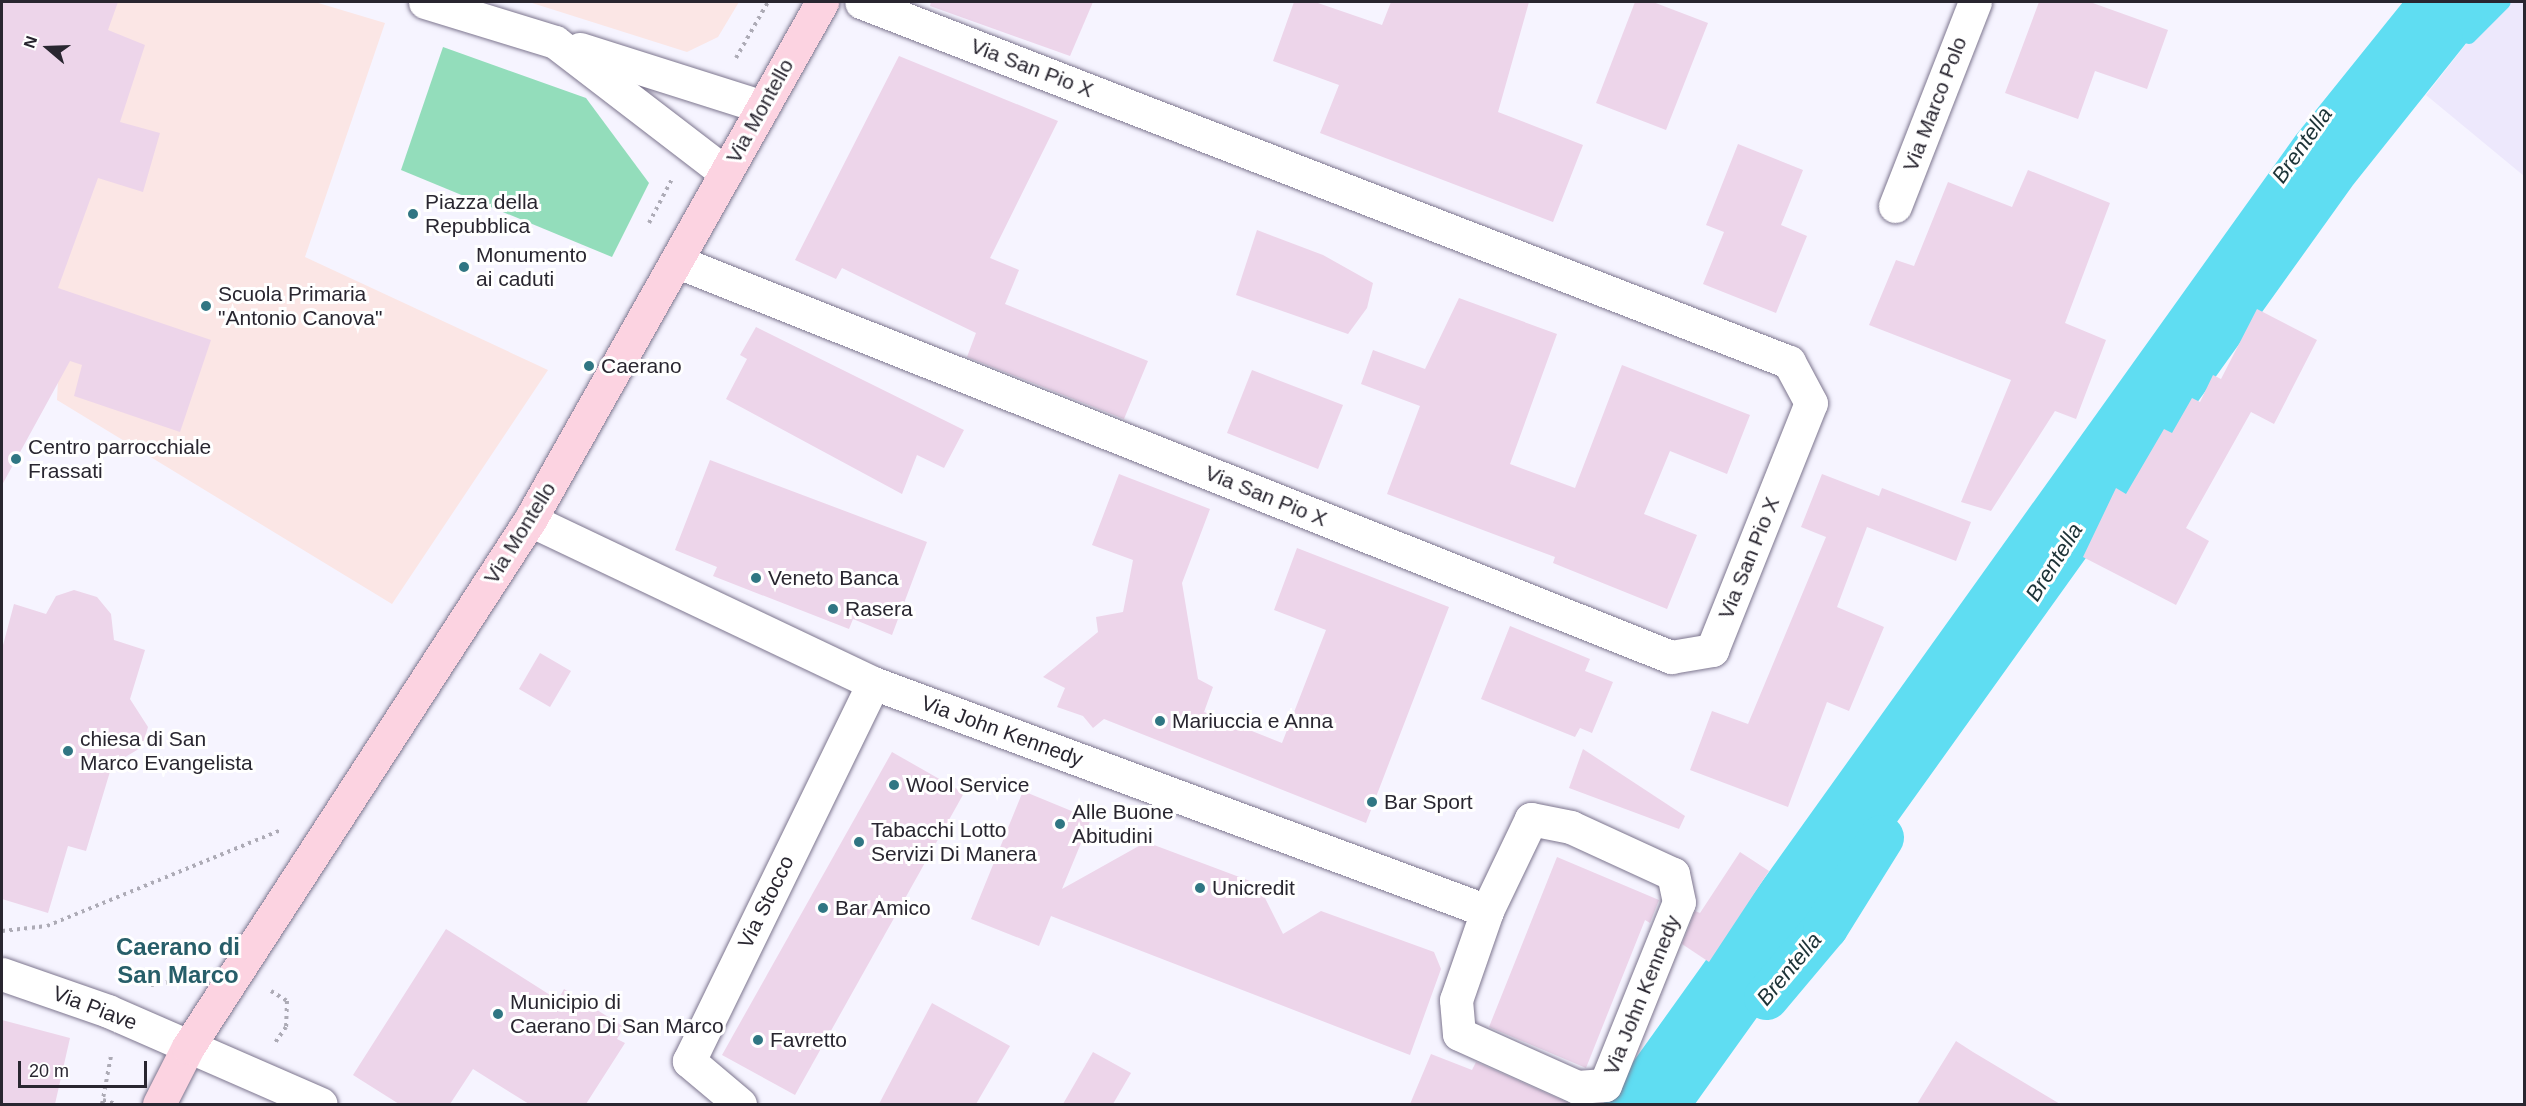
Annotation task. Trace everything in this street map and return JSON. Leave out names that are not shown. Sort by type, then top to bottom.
[{"type":"main road","name":"Via Montello","points":[[159,1104],[188,1047],[239,973],[530,520],[678,262],[822,2]]},
{"type":"street","points":[[425,2],[763,107]]},
{"type":"street","name":"Via San Pio X","points":[[678,262],[1671,657],[1712,650],[1811,403],[1789,362],[861,2]]},
{"type":"street","name":"Via Marco Polo","points":[[1895,206],[1975,2]]},
{"type":"street","points":[[555,42],[690,143],[726,173]]},
{"type":"street","name":"Via John Kennedy","points":[[530,520],[873,683],[1487,910]]},
{"type":"street","name":"Via Stocco","points":[[740,1104],[689,1061],[873,683]]},
{"type":"street","name":"Via John Kennedy","points":[[1531,819],[1570,827],[1673,874],[1679,902],[1605,1085],[1577,1087],[1459,1034],[1456,1000],[1487,910],[1531,819]]},
{"type":"street","name":"Via Piave","points":[[2,974],[188,1047],[321,1104]]},
{"type":"path","points":[[718,92],[768,2]]},
{"type":"path","points":[[643,235],[690,143]]},
{"type":"path","points":[[2,931],[47,926],[284,828],[278,838]]},
{"type":"path","points":[[138,984],[177,981],[205,955],[287,1000],[286,1027],[252,1076]]},
{"type":"path","points":[[103,1100],[116,1104]]},
{"type":"shaded area","name":"Scuola Primaria \"Antonio Canova\"","points":[[2,2],[315,2],[385,23],[305,257],[548,370],[392,604],[57,400],[58,379],[2,354]]},
{"type":"shaded area","points":[[529,2],[739,2],[718,37],[687,52]]},
{"type":"shaded area","points":[[2499,2],[2524,2],[2524,176],[2426,95]]},
{"type":"green space","points":[[443,47],[586,98],[649,183],[612,257],[401,170]]},
{"type":"water","points":[[2403,2],[2499,2],[2353,185],[1695,1104],[1603,1104],[2296,135]]},
{"type":"building","points":[[2,2],[118,2],[108,30],[145,45],[120,122],[160,133],[143,192],[98,178],[58,288],[211,340],[180,432],[74,396],[82,365],[70,361],[2,485]]},
{"type":"building","points":[[931,2],[1093,2],[1070,56],[930,6]]},
{"type":"building","points":[[1294,2],[1315,2],[1382,25],[1391,2],[1529,2],[1498,112],[1583,145],[1553,222],[1320,133],[1339,85],[1273,61]]},
{"type":"building","points":[[1635,2],[1653,2],[1708,23],[1666,130],[1596,103]]},
{"type":"building","points":[[2039,2],[2090,2],[2168,30],[2147,89],[2095,71],[2078,119],[2005,93]]},
{"type":"building","points":[[899,56],[1058,121],[990,258],[1019,270],[1005,304],[1148,361],[1124,419],[967,357],[976,333],[842,268],[836,279],[795,260]]},
{"type":"building","points":[[1738,144],[1803,170],[1781,225],[1807,236],[1776,313],[1703,284],[1724,232],[1706,225]]},
{"type":"building","points":[[2028,170],[2110,203],[2065,323],[2106,340],[2076,419],[2055,411],[1991,511],[1961,502],[2011,380],[1869,325],[1896,260],[1914,266],[1948,182],[2012,207]]},
{"type":"building","points":[[1257,230],[1323,255],[1373,283],[1367,308],[1348,334],[1236,295]]},
{"type":"building","points":[[1459,298],[1557,334],[1510,464],[1575,488],[1622,365],[1750,415],[1727,474],[1670,451],[1644,514],[1697,535],[1667,609],[1553,563],[1555,557],[1387,494],[1420,406],[1361,384],[1373,350],[1425,369]]},
{"type":"building","points":[[2257,309],[2317,340],[2274,424],[2251,412],[2186,528],[2209,541],[2176,605],[2083,557],[2116,488],[2126,494],[2164,429],[2172,433],[2192,398],[2200,402],[2213,375],[2221,379]]},
{"type":"building","points":[[756,327],[964,430],[944,468],[917,455],[902,494],[726,399],[747,359],[740,355]]},
{"type":"building","points":[[1252,370],[1343,405],[1318,469],[1227,433]]},
{"type":"building","points":[[710,460],[927,542],[892,635],[853,619],[849,629],[713,576],[717,567],[675,550]]},
{"type":"building","points":[[1119,474],[1210,509],[1182,583],[1198,679],[1213,687],[1204,712],[1282,743],[1326,630],[1274,610],[1297,548],[1449,607],[1366,823],[1104,719],[1093,728],[1083,716],[1057,707],[1065,688],[1043,677],[1098,632],[1096,617],[1123,612],[1133,560],[1092,545]]},
{"type":"building","points":[[1822,474],[1879,496],[1882,488],[1971,522],[1956,561],[1867,527],[1837,607],[1884,627],[1849,711],[1827,702],[1788,807],[1690,770],[1712,711],[1748,724],[1826,537],[1801,527]]},
{"type":"building","name":"chiesa di San Marco Evangelista","points":[[74,590],[97,597],[111,614],[114,640],[145,650],[130,699],[148,727],[142,747],[112,765],[86,851],[68,846],[48,913],[2,899],[2,649],[14,604],[46,614],[56,596]]},
{"type":"building","points":[[1510,626],[1590,659],[1585,671],[1613,682],[1592,733],[1580,728],[1575,737],[1481,699]]},
{"type":"building","points":[[540,653],[571,671],[550,707],[519,689]]},
{"type":"building","points":[[1583,749],[1685,816],[1679,829],[1569,788]]},
{"type":"building","points":[[892,752],[964,793],[795,1095],[722,1055]]},
{"type":"building","points":[[1023,791],[1091,819],[1062,889],[1146,842],[1258,884],[1283,934],[1321,911],[1434,952],[1441,969],[1410,1055],[1051,916],[1039,946],[971,919]]},
{"type":"building","points":[[1740,852],[1769,871],[1709,962],[1682,944],[1695,911],[1700,913]]},
{"type":"building","points":[[1557,857],[1659,900],[1650,923],[1645,920],[1586,1068],[1489,1027]]},
{"type":"building","name":"Municipio di Caerano Di San Marco","points":[[446,929],[558,1000],[564,989],[624,1027],[617,1039],[625,1043],[586,1104],[529,1104],[473,1069],[450,1104],[399,1104],[353,1075]]},
{"type":"building","points":[[932,1003],[1010,1046],[976,1104],[879,1104]]},
{"type":"building","points":[[2,1020],[70,1038],[55,1104],[2,1104]]},
{"type":"building","points":[[1956,1041],[1973,1052],[2060,1104],[1917,1104]]},
{"type":"building","points":[[1093,1052],[1131,1073],[1113,1104],[1063,1104]]},
{"type":"building","points":[[1431,1054],[1472,1070],[1476,1062],[1571,1104],[1410,1104]]},
{"type":"waterway","points":[[2469,37],[2504,2]]},
{"type":"waterway","name":"Brentella","points":[[1766,997],[1825,927],[1881,837]]},
{"type":"place","name":"Piazza della Repubblica","points":[[413,214]]},
{"type":"place","name":"Monumento ai caduti","points":[[464,267]]},
{"type":"place","name":"Scuola Primaria \"Antonio Canova\"","points":[[206,306]]},
{"type":"place","name":"Caerano","points":[[589,366]]},
{"type":"place","name":"Centro parrocchiale Frassati","points":[[16,459]]},
{"type":"place","name":"Veneto Banca","points":[[756,578]]},
{"type":"place","name":"Rasera","points":[[833,609]]},
{"type":"place","name":"Mariuccia e Anna","points":[[1160,721]]},
{"type":"place","name":"chiesa di San Marco Evangelista","points":[[68,751]]},
{"type":"place","name":"Wool Service","points":[[894,785]]},
{"type":"place","name":"Bar Sport","points":[[1372,802]]},
{"type":"place","name":"Alle Buone Abitudini","points":[[1060,824]]},
{"type":"place","name":"Tabacchi Lotto Servizi Di Manera","points":[[859,842]]},
{"type":"place","name":"Unicredit","points":[[1200,888]]},
{"type":"place","name":"Bar Amico","points":[[823,908]]},
{"type":"place","name":"Municipio di Caerano Di San Marco","points":[[498,1014]]},
{"type":"place","name":"Favretto","points":[[758,1040]]},
{"type":"district","name":"Caerano di San Marco","points":[[178,961]]}]
